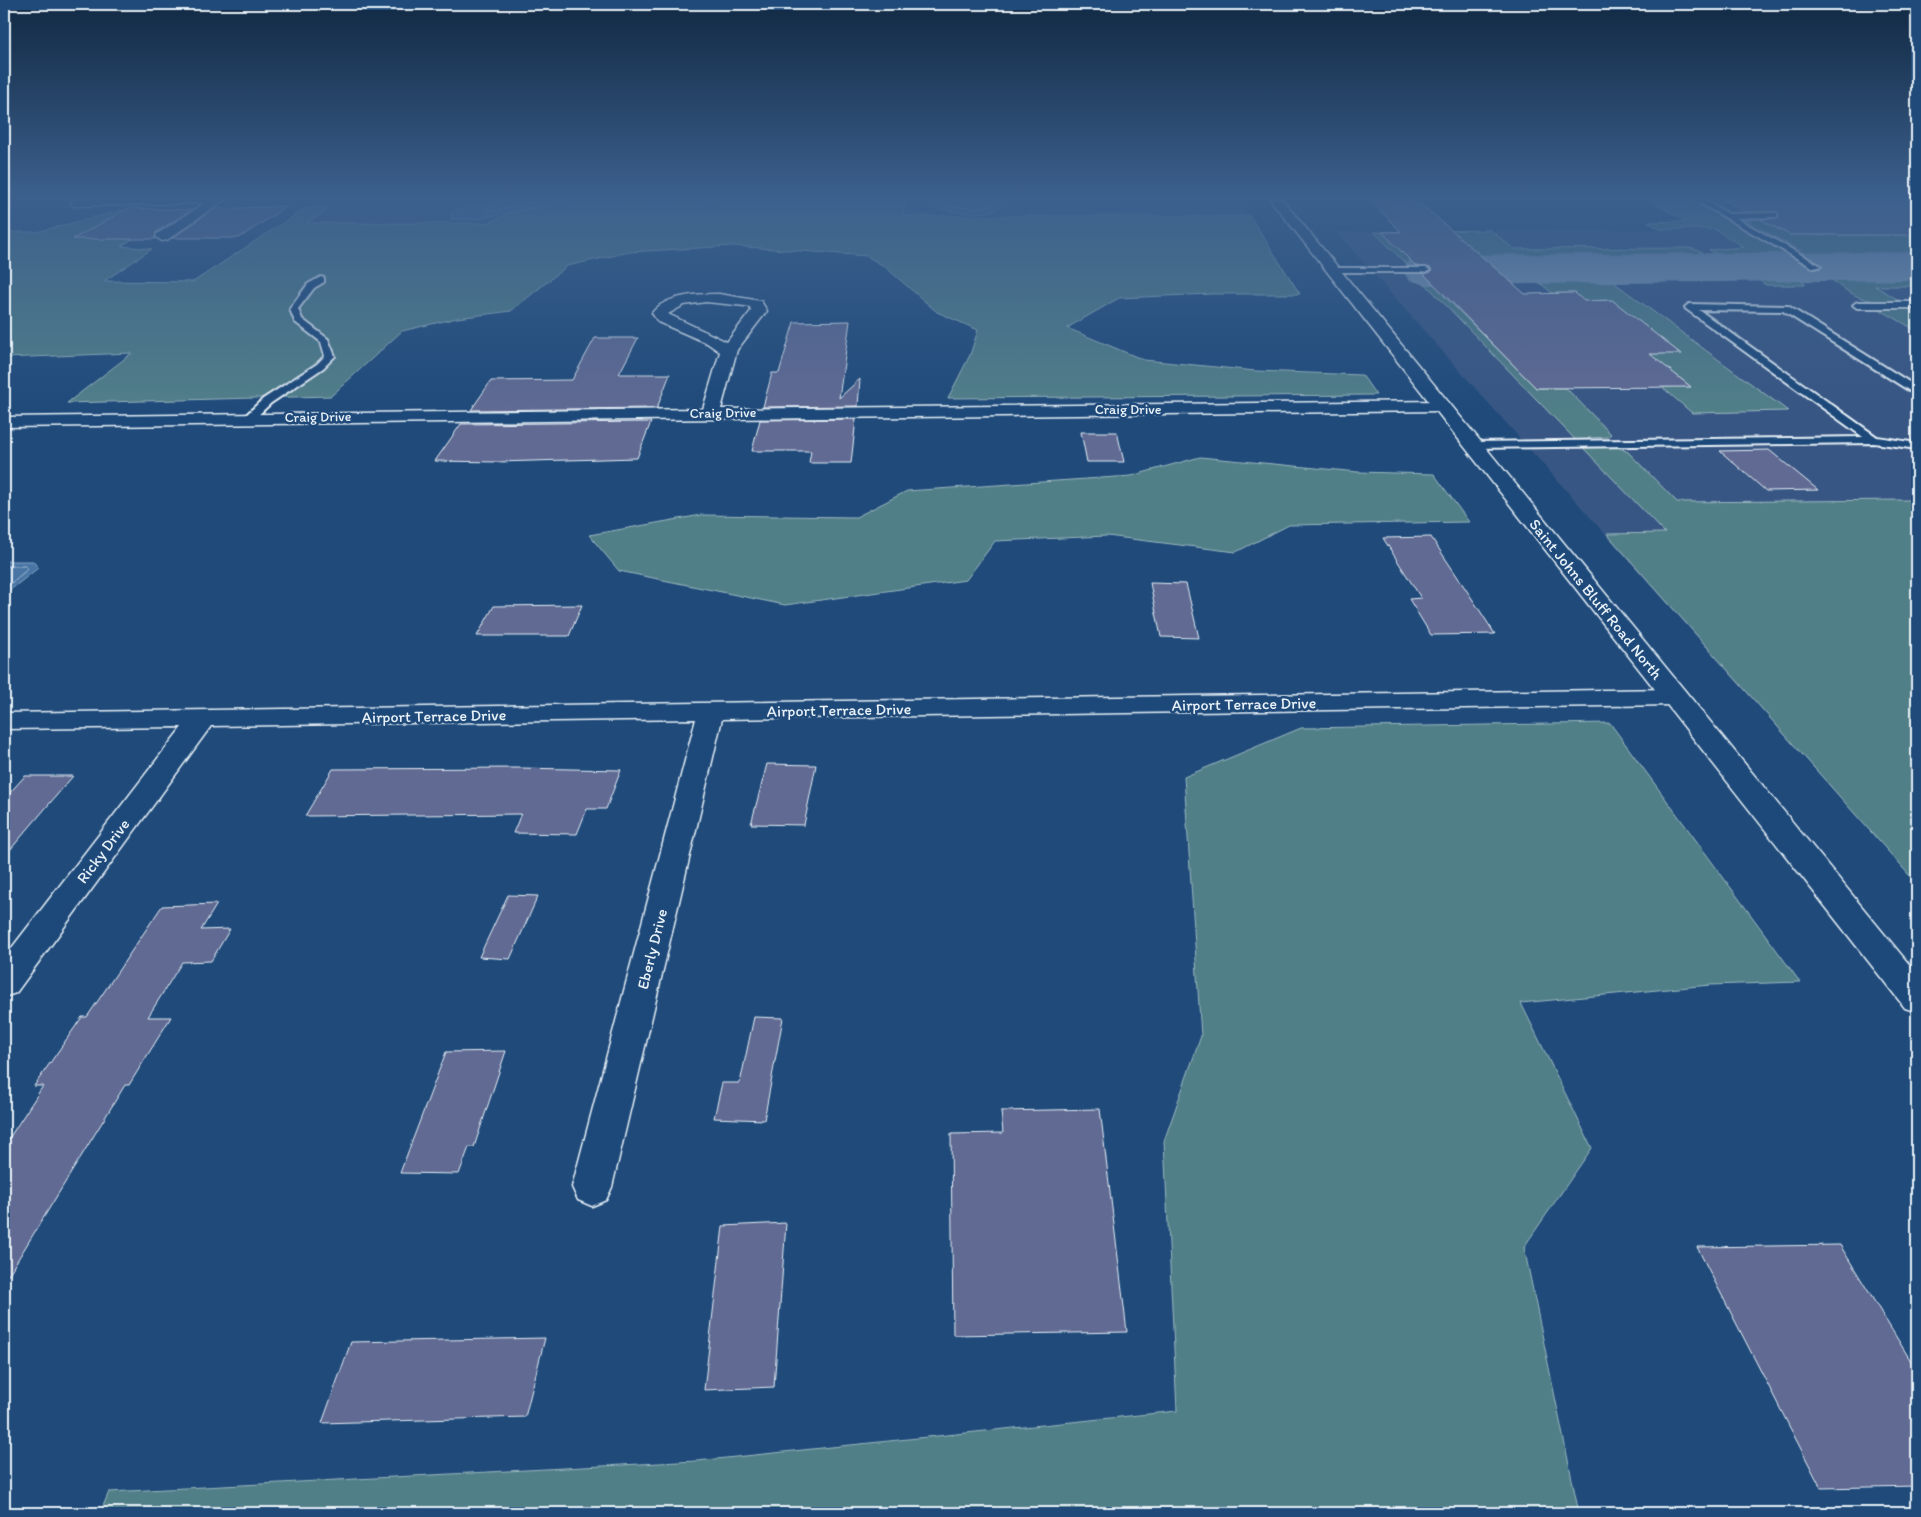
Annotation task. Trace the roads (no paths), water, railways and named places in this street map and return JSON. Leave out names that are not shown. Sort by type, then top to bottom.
[{"type":"street","name":"Saint Johns Bluff Road North","points":[[1332,270],[1917,998]]},
{"type":"street","points":[[711,413],[729,350],[759,311],[756,304],[744,300],[694,299],[678,302],[666,307],[660,313],[663,319],[713,340],[729,350]]},
{"type":"street","name":"Craig Drive","points":[[4,422],[1442,406]]},
{"type":"street","name":"Airport Terrace Drive","points":[[4,721],[1674,697]]},
{"type":"street","name":"Eberly Drive","points":[[592,1187],[711,712]]},
{"type":"street","name":"Ricky Drive","points":[[4,983],[203,718]]},
{"type":"lane","points":[[1332,270],[1426,270]]},
{"type":"lane","points":[[249,418],[267,401],[320,366],[330,356],[325,341],[298,320],[294,309],[311,286],[321,280]]},
{"type":"lane","points":[[1857,305],[1917,305]]},
{"type":"lane","points":[[1874,440],[1689,307],[1785,308],[1917,391]]},
{"type":"lane","points":[[1473,444],[1874,440],[1917,446]]},
{"type":"water","points":[[4,561],[33,561],[38,568],[4,595]]}]
